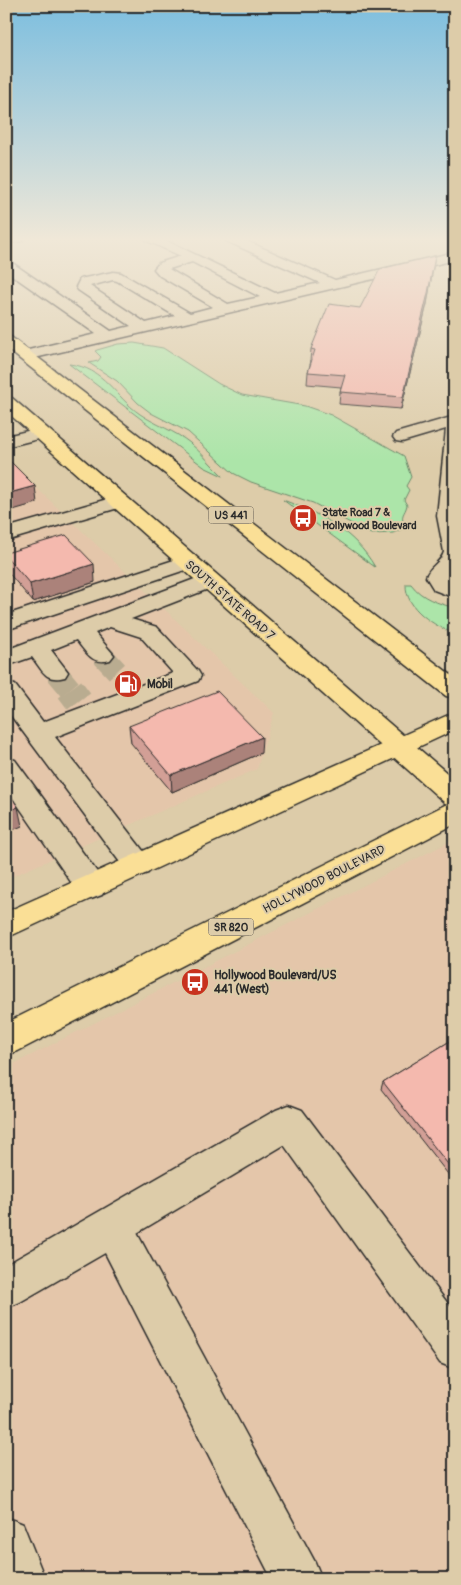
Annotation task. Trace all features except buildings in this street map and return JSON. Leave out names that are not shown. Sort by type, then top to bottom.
[{"type":"main road","name":"US 441","points":[[6,340],[455,690]]},
{"type":"main road","name":"SOUTH STATE ROAD 7","points":[[6,402],[186,562],[455,796]]},
{"type":"main road","points":[[6,926],[455,720]]},
{"type":"main road","name":"HOLLYWOOD BOULEVARD","points":[[6,1040],[455,812]]},
{"type":"street","points":[[73,312],[108,336]]},
{"type":"street","points":[[120,312],[144,328]]},
{"type":"street","points":[[178,312],[188,318]]},
{"type":"street","points":[[26,355],[213,312]]},
{"type":"street","points":[[402,437],[455,420]]},
{"type":"street","points":[[455,429],[447,516],[454,552],[450,565],[438,570],[436,575],[437,581],[455,591]]},
{"type":"street","points":[[6,442],[40,433]]},
{"type":"street","points":[[6,535],[118,502]]},
{"type":"street","points":[[6,622],[186,562]]},
{"type":"street","points":[[6,659],[208,581]]},
{"type":"street","points":[[38,733],[84,707],[133,688],[189,676],[149,632],[110,619]]},
{"type":"street","points":[[80,631],[102,655]]},
{"type":"street","points":[[37,647],[56,672]]},
{"type":"street","points":[[6,690],[138,866]]},
{"type":"street","points":[[6,767],[91,887]]},
{"type":"street","points":[[6,1288],[289,1122],[455,1348]]},
{"type":"street","points":[[112,1226],[298,1579]]},
{"type":"street","points":[[6,1541],[21,1579]]},
{"type":"shaded area","points":[[6,459],[274,713],[257,769],[6,879]]},
{"type":"shaded area","points":[[455,839],[455,1579],[6,1579],[6,1068]]},
{"type":"green space","points":[[134,343],[163,348],[219,384],[242,395],[305,406],[331,415],[404,456],[411,477],[406,486],[409,490],[404,500],[407,505],[403,516],[404,525],[402,529],[393,533],[371,534],[313,503],[251,482],[233,473],[188,432],[151,413],[138,403],[117,381],[89,363],[98,361],[101,357],[95,351],[97,350],[118,344]]},
{"type":"green space","points":[[69,364],[92,371],[140,414],[190,443],[223,476],[204,467]]},
{"type":"green space","points":[[283,500],[310,511],[335,525],[357,543],[375,567]]},
{"type":"green space","points":[[406,584],[411,584],[431,600],[455,608],[455,634],[430,621],[416,609],[410,601]]},
{"type":"tunnel","points":[[102,655],[127,682]]},
{"type":"tunnel","points":[[56,672],[71,690]]},
{"type":"tunnel","points":[[70,689],[79,701]]},
{"type":"place","name":"State Road 7 & Hollywood Boulevard","points":[[303,518]]},
{"type":"place","name":"Mobil","points":[[128,684]]},
{"type":"place","name":"Hollywood Boulevard/US 441 (West)","points":[[195,982]]}]
